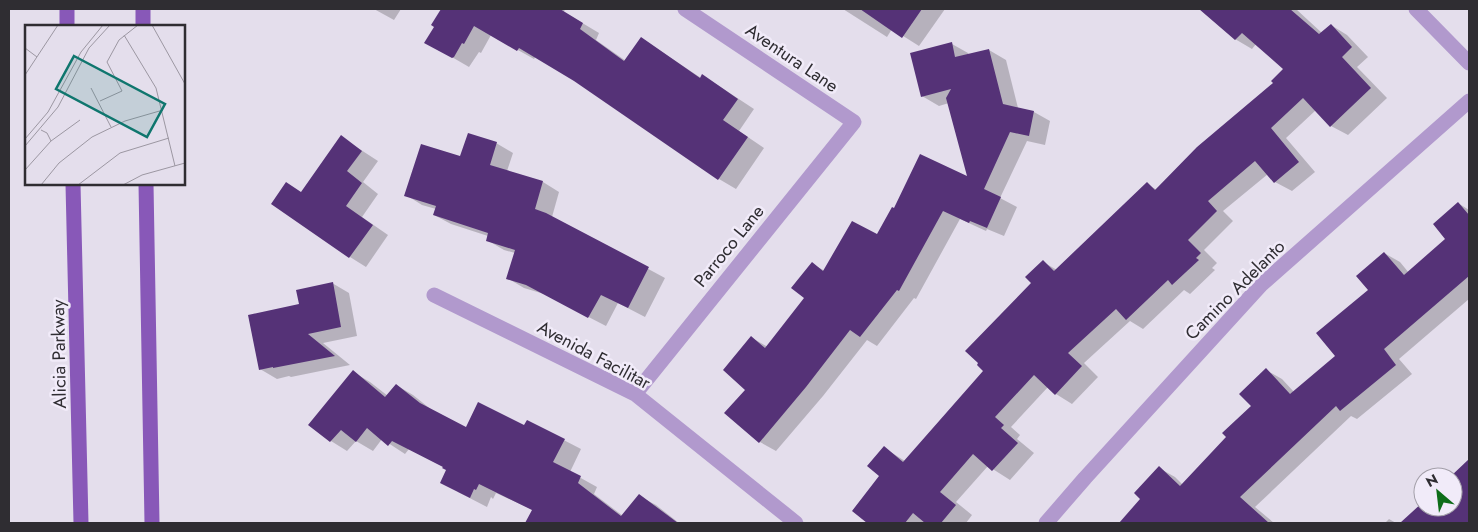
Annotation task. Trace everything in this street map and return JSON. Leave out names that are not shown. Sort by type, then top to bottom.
[{"type":"main road","points":[[67,9],[67,25]]},
{"type":"main road","points":[[143,9],[143,25]]},
{"type":"main road","name":"Alicia Parkway","points":[[73,185],[81,523]]},
{"type":"main road","points":[[146,185],[152,523]]},
{"type":"street","name":"Aventura Lane","points":[[685,9],[854,122]]},
{"type":"street","points":[[1416,9],[1469,63]]},
{"type":"street","name":"Camino Adelanto","points":[[1046,523],[1261,285],[1469,101]]},
{"type":"street","name":"Parroco Lane","points":[[635,394],[854,122]]},
{"type":"street","name":"Avenida Facilitar","points":[[434,295],[635,394],[796,523]]},
{"type":"building","points":[[441,9],[560,9],[583,23],[580,29],[624,61],[641,37],[700,78],[702,74],[738,99],[723,120],[748,137],[718,180],[574,81],[519,48],[517,51],[474,26],[464,44],[462,43],[452,58],[424,43],[434,27],[431,25]]},
{"type":"building","points":[[860,9],[922,9],[902,38]]},
{"type":"building","points":[[1199,9],[1290,9],[1319,34],[1331,24],[1352,47],[1342,57],[1371,88],[1330,127],[1303,98],[1271,128],[1299,162],[1274,183],[1255,161],[1208,201],[1217,211],[1188,240],[1201,253],[1196,258],[1199,260],[1172,285],[1168,280],[1126,320],[1116,309],[1068,353],[1082,366],[1055,395],[1034,375],[995,417],[1004,425],[1001,428],[1018,443],[992,471],[973,454],[940,492],[956,505],[941,523],[925,523],[913,513],[905,523],[867,523],[852,511],[879,476],[867,466],[884,446],[903,462],[983,371],[977,365],[978,363],[965,351],[1031,283],[1025,277],[1043,260],[1054,271],[1147,182],[1155,190],[1197,147],[1273,83],[1271,81],[1283,69],[1242,33],[1235,40]]},
{"type":"building","points":[[952,42],[955,57],[989,49],[1003,104],[1034,111],[1029,136],[1010,132],[984,189],[1001,197],[987,228],[970,221],[969,223],[943,211],[899,291],[897,290],[860,337],[850,330],[759,443],[724,413],[745,390],[723,370],[751,336],[765,348],[804,298],[791,288],[812,262],[823,271],[852,221],[877,234],[892,207],[894,208],[920,154],[967,176],[946,98],[951,89],[921,97],[910,53]]},
{"type":"building","points":[[468,133],[497,142],[490,165],[543,181],[535,209],[649,267],[628,308],[601,295],[588,318],[526,285],[506,279],[515,250],[486,241],[488,233],[433,215],[436,206],[404,196],[421,144],[460,156]]},
{"type":"building","points":[[341,135],[362,151],[347,171],[362,183],[346,206],[373,225],[349,258],[271,204],[286,182],[301,192]]},
{"type":"building","points":[[1458,202],[1469,215],[1469,276],[1384,349],[1396,365],[1340,411],[1336,406],[1240,497],[1269,523],[1119,523],[1140,499],[1134,493],[1159,466],[1180,486],[1226,437],[1222,433],[1251,406],[1239,394],[1266,368],[1290,394],[1335,356],[1316,333],[1368,290],[1356,276],[1384,252],[1404,275],[1445,239],[1433,224]]},
{"type":"building","points":[[333,282],[341,327],[308,334],[335,356],[259,370],[248,315],[299,304],[296,290]]},
{"type":"building","points":[[353,370],[385,397],[396,384],[420,403],[466,427],[478,402],[524,425],[527,420],[565,439],[553,462],[581,476],[578,483],[621,516],[639,494],[678,523],[525,523],[532,510],[479,484],[476,490],[474,489],[470,498],[440,483],[446,470],[443,467],[392,441],[388,446],[367,428],[356,442],[341,430],[330,442],[308,425]]},
{"type":"building","points":[[1469,459],[1469,523],[1400,523],[1413,511],[1413,517],[1463,517],[1463,467],[1461,467]]}]
